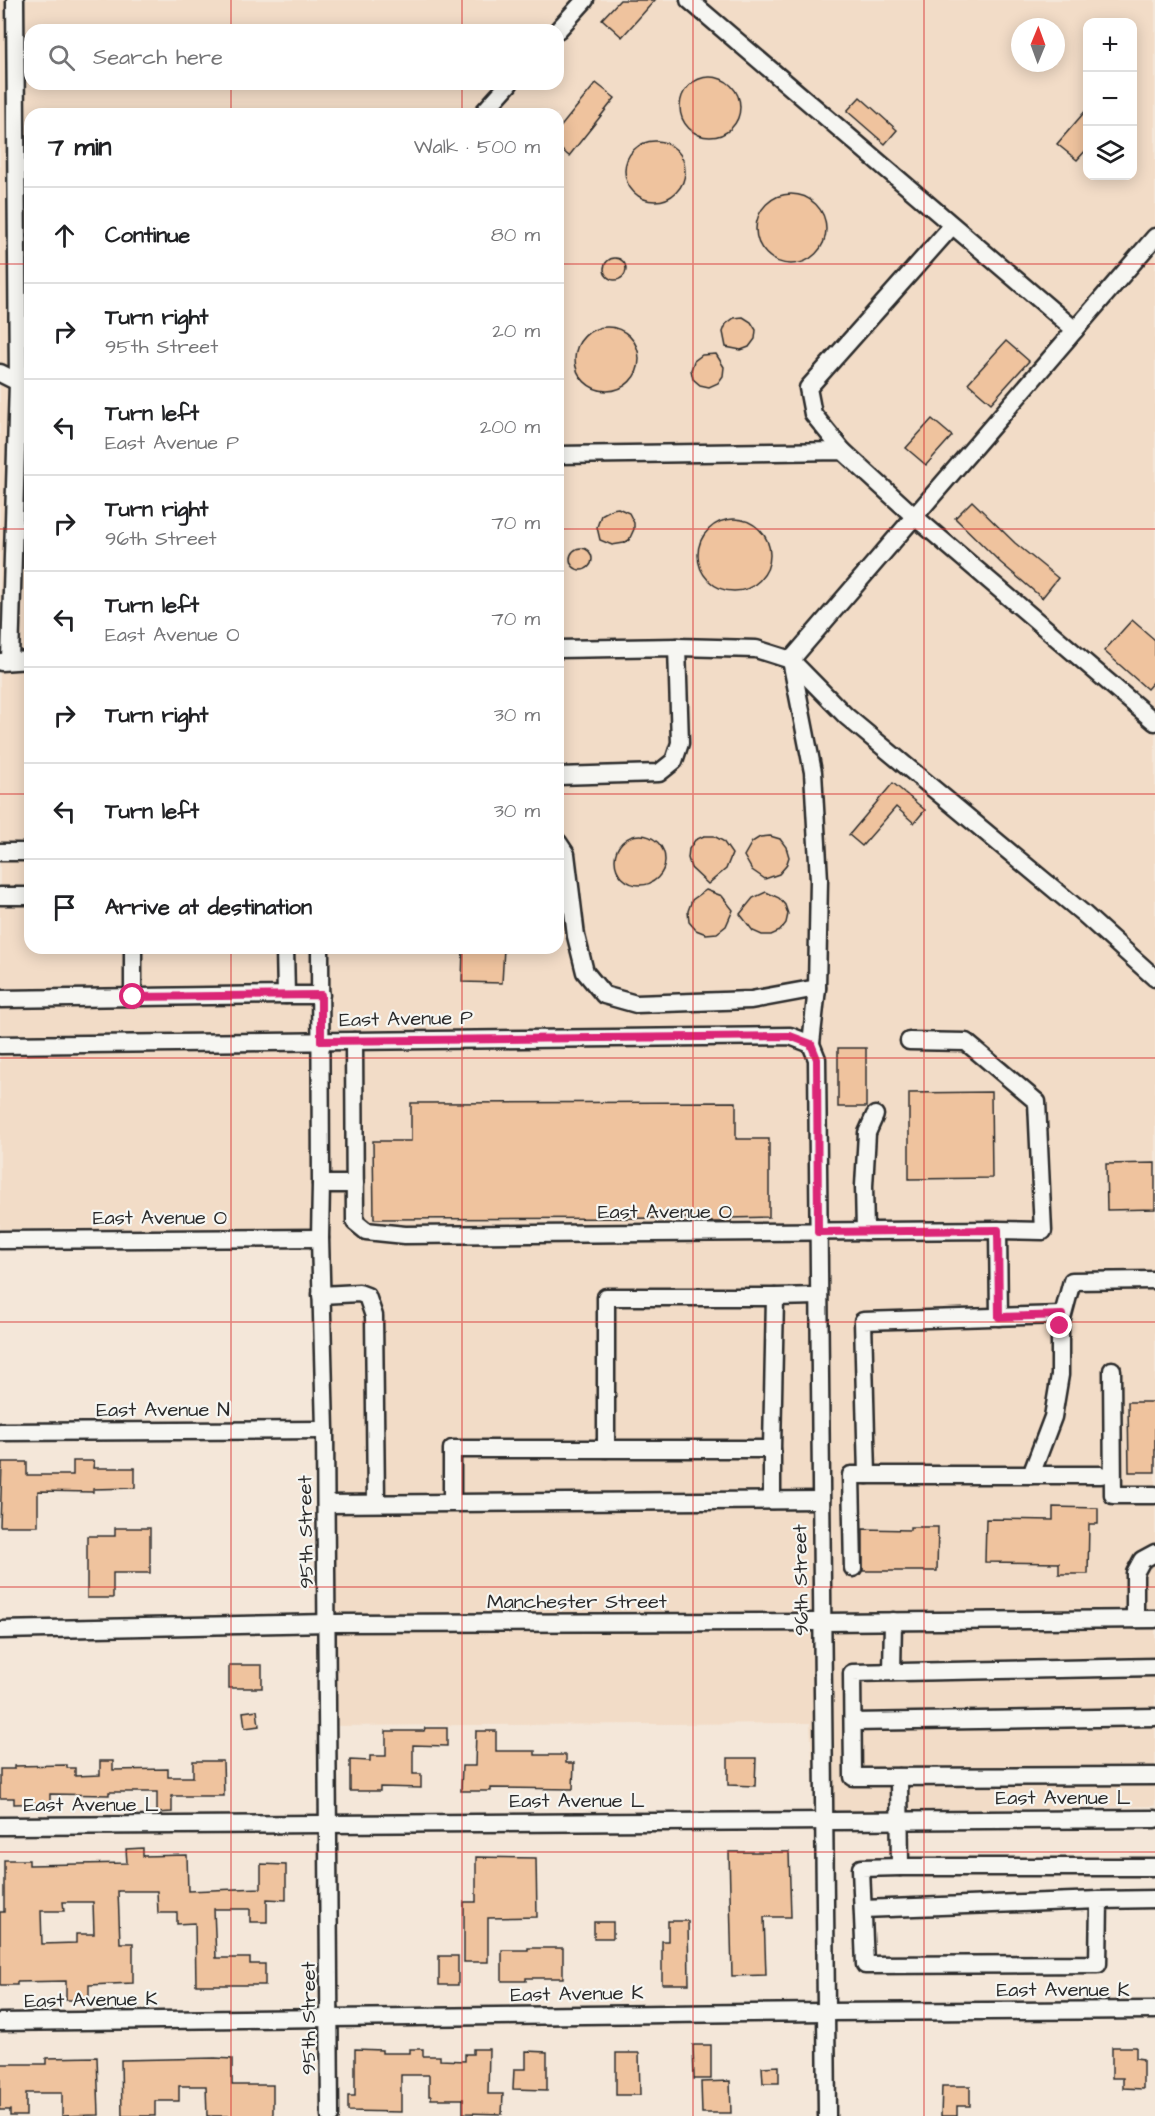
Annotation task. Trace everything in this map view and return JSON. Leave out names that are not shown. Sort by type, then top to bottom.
[{"type":"street","points":[[15,0],[18,382],[23,461],[5,661],[24,660]]},
{"type":"street","points":[[563,24],[585,0]]},
{"type":"street","points":[[689,0],[1075,330]]},
{"type":"street","points":[[487,108],[504,90]]},
{"type":"street","points":[[952,226],[808,388],[813,414],[843,451],[915,517],[1155,722]]},
{"type":"street","points":[[791,660],[1155,237]]},
{"type":"street","points":[[0,373],[18,382]]},
{"type":"street","points":[[564,455],[843,451]]},
{"type":"street","points":[[564,776],[659,773],[674,761],[680,743],[677,648]]},
{"type":"street","points":[[564,649],[756,649],[791,660],[846,716],[1084,914],[1155,978]]},
{"type":"street","name":"96th Street","points":[[791,660],[813,772],[819,880],[817,988],[811,1044],[817,1059],[827,2116]]},
{"type":"street","points":[[564,851],[576,936],[585,972],[604,995],[636,1004],[751,1000],[817,988]]},
{"type":"street","points":[[0,852],[24,852]]},
{"type":"street","points":[[0,896],[24,896]]},
{"type":"street","points":[[133,954],[133,997]]},
{"type":"street","points":[[285,954],[286,995]]},
{"type":"street","name":"95th Street","points":[[320,954],[320,1238],[330,1824],[330,2116]]},
{"type":"street","points":[[0,999],[321,995]]},
{"type":"street","name":"East Avenue P","points":[[0,1045],[790,1036],[811,1044]]},
{"type":"street","points":[[321,1184],[355,1184],[354,1041]]},
{"type":"street","name":"East Avenue O","points":[[355,1184],[355,1222],[366,1231],[405,1235],[1043,1231],[1037,1102],[966,1042],[909,1041]]},
{"type":"street","points":[[865,1231],[864,1186],[867,1133],[875,1115]]},
{"type":"street","points":[[998,1230],[999,1317]]},
{"type":"street","name":"East Avenue O","points":[[0,1240],[320,1238]]},
{"type":"street","points":[[1031,1475],[1053,1417],[1060,1370],[1060,1326],[1072,1281],[1155,1280]]},
{"type":"street","points":[[321,1295],[358,1293],[367,1296],[375,1316],[376,1503]]},
{"type":"street","points":[[606,1449],[606,1298],[818,1296]]},
{"type":"street","points":[[772,1500],[775,1297]]},
{"type":"street","points":[[867,1475],[863,1321],[1062,1315]]},
{"type":"street","points":[[1112,1370],[1113,1495],[1155,1495]]},
{"type":"street","name":"East Avenue N","points":[[0,1432],[325,1430]]},
{"type":"street","points":[[452,1503],[452,1449],[772,1449]]},
{"type":"street","points":[[853,1568],[851,1475],[1101,1475]]},
{"type":"street","points":[[326,1504],[821,1500]]},
{"type":"street","points":[[1135,1619],[1135,1573],[1142,1560],[1155,1553]]},
{"type":"street","name":"Manchester Street","points":[[0,1630],[327,1623],[1155,1619]]},
{"type":"street","points":[[892,1672],[893,1621]]},
{"type":"street","points":[[1155,1667],[852,1673],[853,1777],[1155,1776]]},
{"type":"street","points":[[853,1722],[1155,1717]]},
{"type":"street","points":[[899,1777],[900,1867]]},
{"type":"street","name":"East Avenue L","points":[[0,1826],[1155,1819]]},
{"type":"street","points":[[1099,1900],[1098,1964],[866,1965],[861,1868],[1155,1867]]},
{"type":"street","points":[[863,1909],[1155,1899]]},
{"type":"street","name":"East Avenue K","points":[[0,2022],[1155,2010]]},
{"type":"shaded area","points":[[0,0],[1155,0],[1155,1806],[815,1812],[810,1723],[321,1726],[312,1228],[0,1229]]},
{"type":"building","points":[[620,0],[655,0],[622,37],[602,19]]},
{"type":"building","points":[[704,77],[716,77],[732,85],[738,95],[740,107],[738,119],[732,129],[716,137],[704,137],[688,129],[680,113],[680,101],[688,85]]},
{"type":"building","points":[[596,83],[615,98],[569,156],[564,152],[564,123]]},
{"type":"building","points":[[860,97],[897,130],[885,144],[847,111]]},
{"type":"building","points":[[1083,114],[1083,153],[1077,160],[1057,144]]},
{"type":"building","points":[[649,141],[661,141],[677,149],[683,159],[685,171],[683,183],[677,193],[661,201],[649,201],[633,193],[625,177],[625,165],[633,149]]},
{"type":"building","points":[[791,194],[804,197],[816,204],[823,216],[826,229],[823,242],[816,254],[804,261],[791,264],[778,261],[766,254],[759,242],[756,229],[759,216],[766,204],[778,197]]},
{"type":"building","points":[[615,258],[625,265],[626,269],[619,279],[615,280],[605,273],[604,269],[611,259]]},
{"type":"building","points":[[743,317],[751,322],[756,330],[755,339],[749,347],[741,350],[726,347],[723,332],[726,324],[734,318]]},
{"type":"building","points":[[607,327],[625,333],[633,341],[639,359],[633,377],[625,385],[607,391],[589,385],[581,377],[575,359],[581,341],[589,333]]},
{"type":"building","points":[[1006,341],[1029,361],[991,403],[968,383]]},
{"type":"building","points":[[716,354],[724,367],[723,376],[718,383],[709,387],[700,385],[693,379],[691,370],[694,361],[702,355]]},
{"type":"building","points":[[932,419],[952,436],[926,465],[906,448]]},
{"type":"building","points":[[972,501],[1015,543],[1058,578],[1042,598],[1001,563],[955,518]]},
{"type":"building","points":[[618,508],[629,513],[634,529],[629,540],[612,545],[600,540],[597,527],[601,515]]},
{"type":"building","points":[[734,519],[754,525],[764,535],[770,555],[764,575],[754,585],[734,591],[714,585],[704,575],[698,555],[704,535],[714,525]]},
{"type":"building","points":[[581,548],[589,551],[592,559],[589,567],[581,570],[573,567],[570,559],[573,551]]},
{"type":"building","points":[[1132,620],[1155,640],[1155,680],[1147,689],[1104,651]]},
{"type":"building","points":[[893,783],[925,810],[914,823],[896,807],[862,846],[849,835]]},
{"type":"building","points":[[635,835],[645,835],[658,842],[665,855],[665,865],[658,878],[645,885],[635,885],[626,881],[619,874],[615,865],[615,855],[619,846],[626,839]]},
{"type":"building","points":[[704,836],[714,836],[723,841],[732,854],[726,869],[708,884],[691,868],[688,858],[689,849],[695,840]]},
{"type":"building","points":[[770,836],[780,839],[789,857],[786,866],[779,874],[765,879],[752,870],[744,856],[752,842],[760,837]]},
{"type":"building","points":[[706,890],[722,896],[733,910],[726,926],[717,933],[706,934],[696,930],[689,922],[688,911],[692,900]]},
{"type":"building","points":[[766,892],[779,898],[788,914],[786,923],[780,931],[771,935],[762,935],[753,931],[740,914],[753,898]]},
{"type":"building","points":[[463,954],[504,954],[502,983],[462,982]]},
{"type":"building","points":[[838,1048],[866,1048],[866,1107],[838,1107]]},
{"type":"building","points":[[991,1092],[992,1178],[909,1179],[909,1093]]},
{"type":"building","points":[[736,1102],[736,1139],[769,1139],[769,1217],[731,1218],[731,1222],[706,1222],[706,1218],[374,1219],[373,1141],[411,1141],[411,1103]]},
{"type":"building","points":[[1155,1163],[1155,1209],[1107,1210],[1106,1164]]},
{"type":"building","points":[[1128,1402],[1155,1402],[1155,1472],[1129,1472]]},
{"type":"building","points":[[73,1461],[94,1461],[93,1468],[135,1468],[135,1488],[93,1489],[93,1492],[38,1491],[38,1526],[0,1526],[2,1462],[27,1462],[27,1475],[73,1475]]},
{"type":"building","points":[[1053,1507],[1098,1508],[1098,1524],[1089,1524],[1088,1574],[1059,1574],[1059,1563],[985,1562],[986,1519],[1053,1520]]},
{"type":"building","points":[[910,1527],[938,1527],[937,1571],[863,1571],[863,1529],[910,1530]]},
{"type":"building","points":[[115,1528],[150,1528],[150,1573],[113,1573],[113,1598],[87,1598],[87,1536],[115,1536]]},
{"type":"building","points":[[229,1665],[262,1665],[262,1688],[229,1688]]},
{"type":"building","points":[[257,1710],[259,1726],[245,1728],[243,1712]]},
{"type":"building","points":[[425,1728],[447,1728],[447,1746],[413,1745],[413,1774],[421,1774],[421,1788],[380,1787],[380,1791],[350,1791],[350,1760],[370,1761],[370,1756],[386,1756],[386,1731],[424,1731]]},
{"type":"building","points":[[476,1731],[496,1731],[496,1751],[535,1751],[535,1755],[566,1755],[566,1763],[574,1763],[573,1789],[491,1788],[491,1791],[461,1791],[462,1766],[475,1766]]},
{"type":"building","points":[[728,1758],[756,1758],[755,1786],[728,1785]]},
{"type":"building","points":[[100,1761],[113,1761],[113,1770],[168,1769],[168,1777],[193,1777],[193,1761],[223,1761],[224,1796],[172,1796],[172,1812],[157,1813],[157,1792],[109,1792],[109,1795],[50,1794],[50,1803],[14,1804],[14,1798],[0,1798],[0,1769],[14,1769],[14,1766],[67,1765],[67,1768],[75,1768],[75,1776],[100,1775]]},
{"type":"building","points":[[143,1848],[143,1856],[187,1855],[188,1891],[261,1888],[261,1864],[286,1865],[286,1900],[267,1899],[267,1922],[250,1922],[250,1909],[214,1909],[216,1958],[250,1958],[250,1964],[265,1964],[265,1985],[196,1985],[195,1923],[177,1924],[177,1913],[158,1913],[157,1891],[118,1891],[120,1943],[133,1943],[133,1983],[89,1985],[89,2000],[66,2000],[66,1981],[17,1982],[17,1985],[0,1985],[0,1912],[4,1912],[4,1860],[29,1860],[29,1865],[127,1863],[126,1849]],"holes":[[[63,1902],[93,1902],[94,1934],[76,1934],[76,1943],[42,1944],[41,1911],[64,1911]]]},
{"type":"building","points":[[729,1852],[789,1852],[791,1917],[764,1917],[766,1975],[732,1976]]},
{"type":"building","points":[[476,1857],[536,1858],[537,1917],[488,1918],[488,1962],[464,1962],[464,1902],[476,1902]]},
{"type":"building","points":[[668,1921],[688,1921],[689,1984],[662,1984],[662,1941],[668,1941]]},
{"type":"building","points":[[594,1922],[613,1922],[613,1938],[594,1938]]},
{"type":"building","points":[[528,1948],[563,1948],[563,1978],[526,1978],[526,1981],[502,1981],[502,1950],[528,1950]]},
{"type":"building","points":[[439,1956],[458,1956],[458,1985],[439,1985]]},
{"type":"building","points":[[693,2045],[711,2045],[711,2079],[694,2079]]},
{"type":"building","points":[[1112,2047],[1136,2047],[1136,2058],[1143,2059],[1143,2089],[1123,2088],[1123,2078],[1112,2078]]},
{"type":"building","points":[[355,2049],[382,2050],[382,2053],[410,2053],[410,2049],[423,2049],[423,2056],[440,2056],[440,2060],[465,2061],[465,2054],[473,2054],[473,2049],[489,2049],[488,2094],[503,2094],[502,2114],[463,2113],[463,2099],[431,2099],[429,2075],[401,2075],[401,2112],[348,2111],[348,2096],[355,2096]]},
{"type":"building","points":[[526,2051],[547,2052],[547,2090],[513,2089],[514,2069],[526,2069]]},
{"type":"building","points":[[616,2053],[639,2053],[640,2095],[616,2095]]},
{"type":"building","points":[[97,2057],[99,2115],[62,2116],[62,2093],[26,2093],[26,2116],[10,2116],[10,2110],[0,2110],[0,2064],[46,2064],[46,2058]]},
{"type":"building","points":[[232,2059],[232,2085],[273,2085],[273,2116],[207,2116],[206,2086],[179,2086],[179,2101],[155,2101],[155,2116],[122,2116],[121,2060]]},
{"type":"building","points":[[779,2066],[779,2083],[763,2083],[762,2067]]},
{"type":"building","points":[[730,2081],[731,2113],[702,2113],[701,2082]]},
{"type":"building","points":[[942,2086],[970,2086],[970,2106],[957,2106],[957,2116],[941,2116]]},
{"type":"route","points":[[133,997],[321,995],[321,1041],[790,1036],[811,1044],[817,1059],[818,1232],[998,1230],[999,1317],[1062,1315],[1060,1326]]}]
